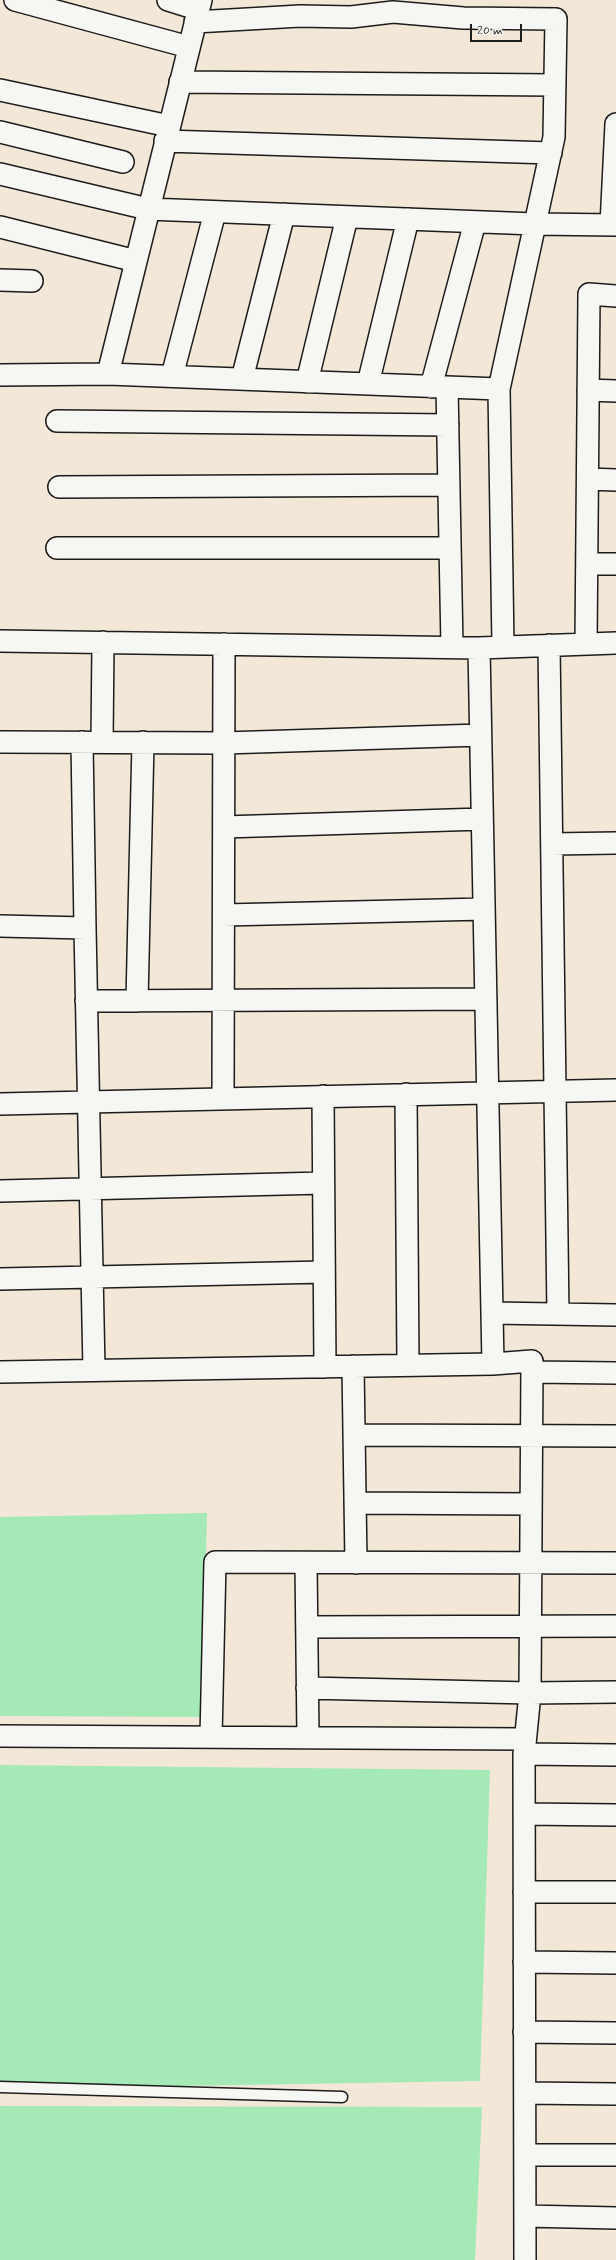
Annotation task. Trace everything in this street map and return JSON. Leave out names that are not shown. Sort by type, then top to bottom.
[{"type":"street","points":[[15,0],[189,46]]},
{"type":"street","points":[[168,0],[198,10],[300,16],[351,17],[387,6],[463,18],[556,19],[554,137],[499,389],[503,647]]},
{"type":"street","points":[[108,374],[198,10]]},
{"type":"street","points":[[180,82],[555,85]]},
{"type":"street","points":[[0,90],[167,134],[551,153]]},
{"type":"street","points":[[0,174],[148,209],[475,222],[614,225],[616,124]]},
{"type":"street","points":[[0,132],[123,162]]},
{"type":"street","points":[[172,376],[215,212]]},
{"type":"street","points":[[242,379],[284,214]]},
{"type":"street","points":[[307,382],[347,217]]},
{"type":"street","points":[[368,384],[408,219]]},
{"type":"street","points":[[452,647],[448,425],[439,387],[475,222]]},
{"type":"street","points":[[0,227],[136,261]]},
{"type":"street","points":[[0,280],[32,281]]},
{"type":"street","points":[[586,644],[589,294],[616,296]]},
{"type":"street","points":[[0,375],[108,374],[499,389]]},
{"type":"street","points":[[588,390],[616,390]]},
{"type":"street","points":[[57,421],[448,425]]},
{"type":"street","points":[[588,480],[616,480]]},
{"type":"street","points":[[59,487],[449,485]]},
{"type":"street","points":[[56,548],[450,548]]},
{"type":"street","points":[[587,564],[616,564]]},
{"type":"street","points":[[0,641],[479,648],[616,643]]},
{"type":"street","points":[[94,1370],[85,928],[92,742],[103,642]]},
{"type":"street","points":[[223,1099],[224,644]]},
{"type":"street","points":[[549,645],[558,1314]]},
{"type":"street","points":[[479,648],[493,1364]]},
{"type":"street","points":[[0,742],[224,743],[480,735]]},
{"type":"street","points":[[137,1001],[143,742]]},
{"type":"street","points":[[224,827],[482,819]]},
{"type":"street","points":[[552,844],[616,843]]},
{"type":"street","points":[[224,915],[484,909]]},
{"type":"street","points":[[0,926],[85,928]]},
{"type":"street","points":[[86,1001],[486,999]]},
{"type":"street","points":[[0,1104],[616,1090]]},
{"type":"street","points":[[406,1094],[408,1365]]},
{"type":"street","points":[[323,1096],[325,1367]]},
{"type":"street","points":[[0,1191],[90,1190],[323,1183]]},
{"type":"street","points":[[0,1279],[324,1272]]},
{"type":"street","points":[[492,1313],[616,1315]]},
{"type":"street","points":[[0,1372],[493,1364],[532,1361],[530,1693],[524,1746],[525,2260]]},
{"type":"street","points":[[353,1366],[356,1563]]},
{"type":"street","points":[[532,1372],[616,1373]]},
{"type":"street","points":[[354,1435],[616,1436]]},
{"type":"street","points":[[355,1504],[531,1504]]},
{"type":"street","points":[[211,1737],[215,1562],[616,1563]]},
{"type":"street","points":[[306,1563],[308,1738]]},
{"type":"street","points":[[307,1627],[616,1626]]},
{"type":"street","points":[[307,1688],[530,1693],[616,1692]]},
{"type":"street","points":[[0,1736],[308,1738],[524,1746],[616,1755]]},
{"type":"street","points":[[524,1814],[616,1815]]},
{"type":"street","points":[[524,1892],[616,1892]]},
{"type":"street","points":[[524,1962],[616,1963]]},
{"type":"street","points":[[524,2032],[616,2033]]},
{"type":"street","points":[[525,2093],[616,2094]]},
{"type":"street","points":[[525,2154],[616,2155]]},
{"type":"street","points":[[525,2216],[616,2218]]},
{"type":"lane","points":[[0,2087],[342,2097]]},
{"type":"green space","points":[[207,1513],[202,1717],[0,1716],[0,1517]]},
{"type":"green space","points":[[0,1765],[490,1770],[480,2081],[0,2089]]},
{"type":"green space","points":[[0,2106],[482,2107],[475,2260],[0,2260]]}]
